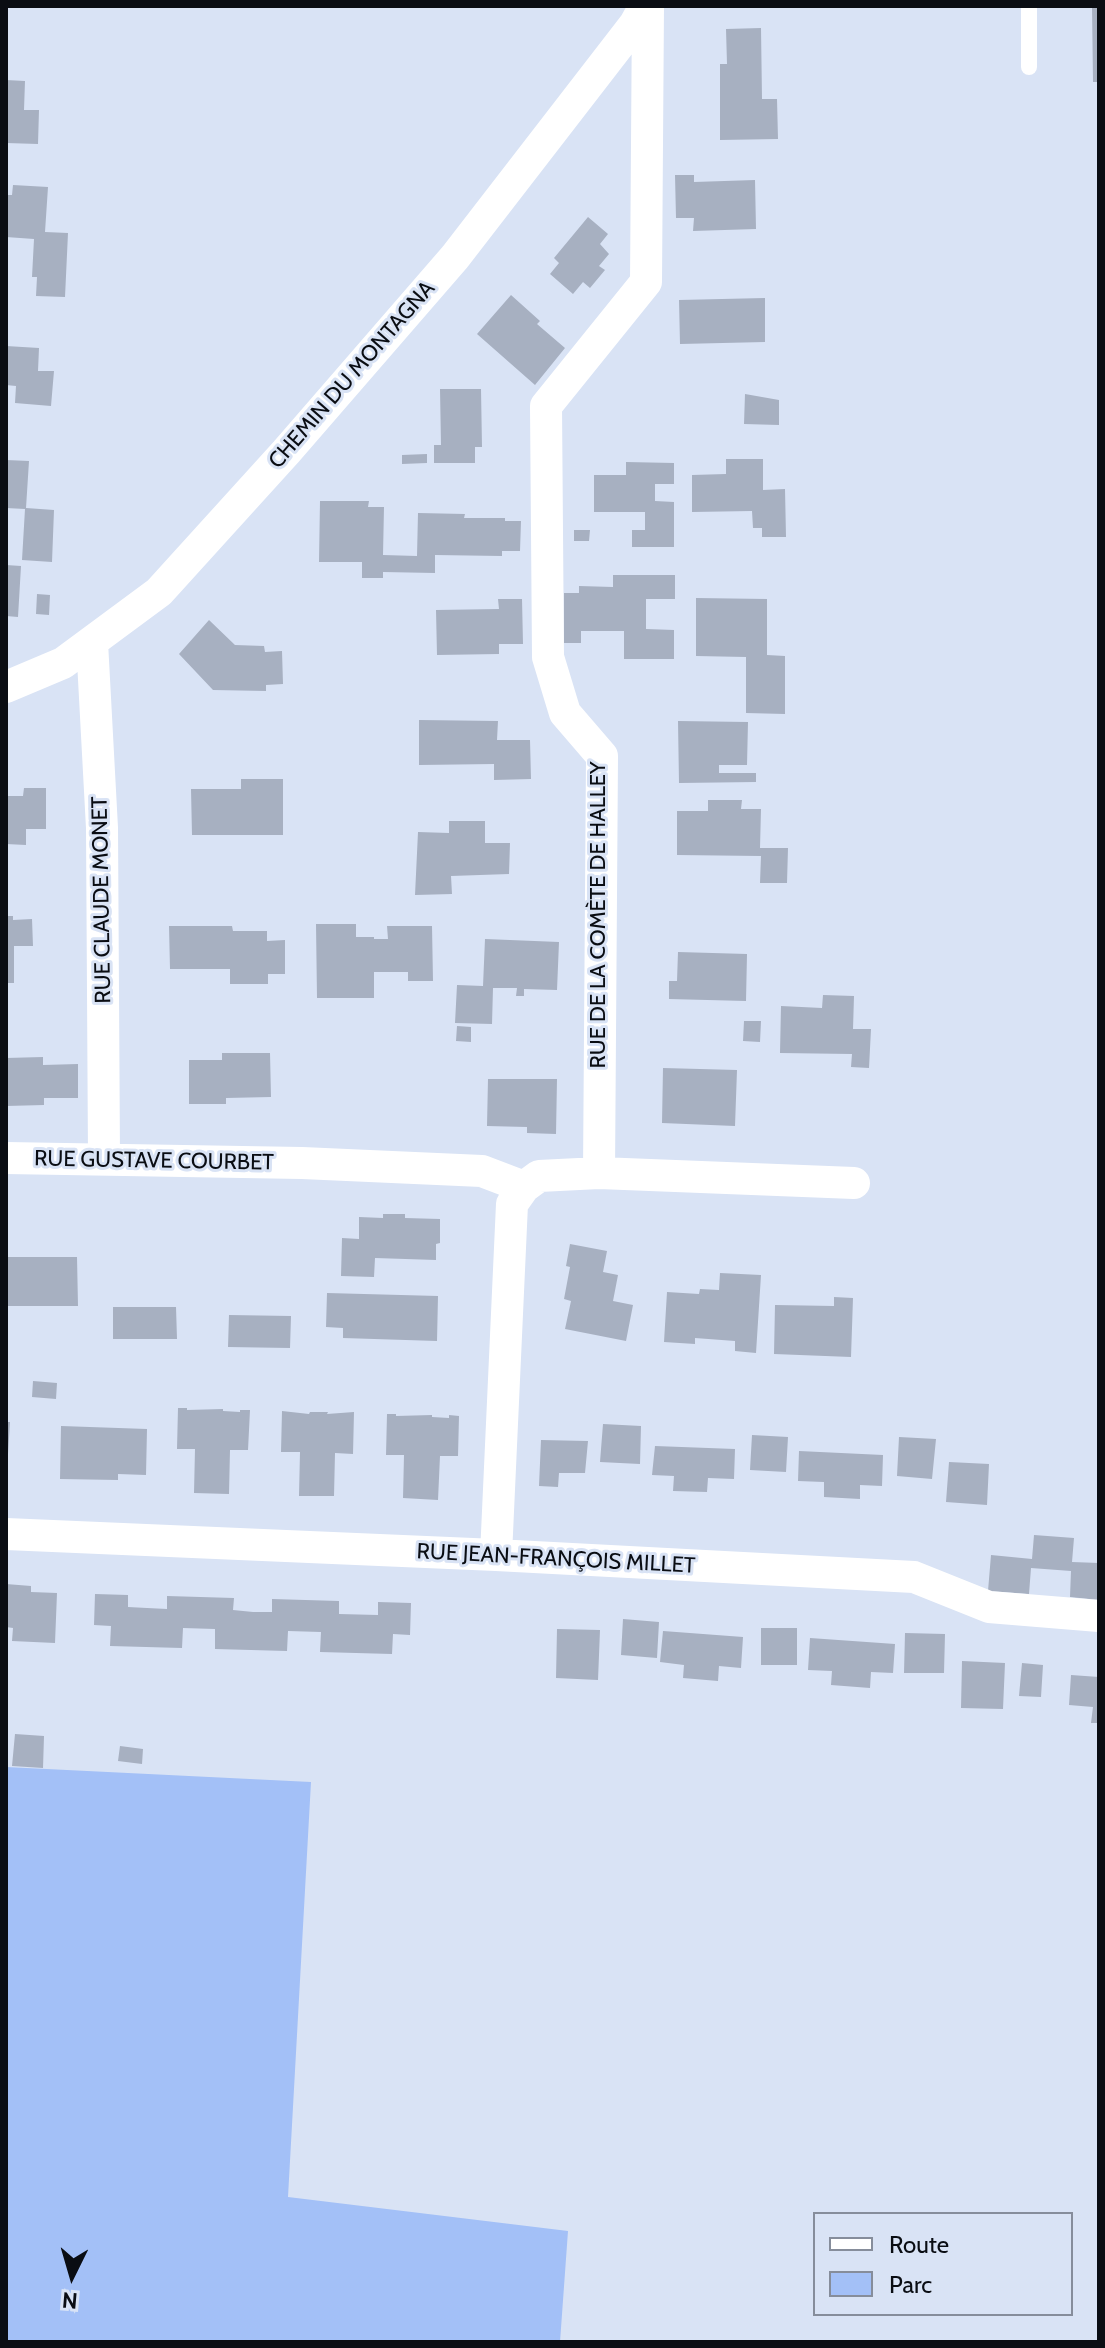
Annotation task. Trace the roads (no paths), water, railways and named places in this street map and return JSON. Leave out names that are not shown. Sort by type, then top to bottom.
[{"type":"street","name":"CHEMIN DU MONTAGNA","points":[[6,687],[63,663],[159,592],[296,441],[455,257],[647,6]]},
{"type":"street","name":"RUE DE LA COMÈTE DE HALLEY","points":[[599,1173],[602,756],[565,713],[548,657],[546,406],[646,282],[647,6]]},
{"type":"street","name":"RUE CLAUDE MONET","points":[[92,642],[102,828],[104,1158]]},
{"type":"street","name":"RUE GUSTAVE COURBET","points":[[6,1158],[302,1163],[482,1171],[524,1187]]},
{"type":"street","points":[[496,1555],[512,1204],[524,1187],[539,1176],[599,1173],[854,1183]]},
{"type":"street","name":"RUE JEAN-FRANÇOIS MILLET","points":[[6,1534],[914,1577],[989,1607],[1099,1616]]},
{"type":"lane","points":[[1029,6],[1029,67]]}]
